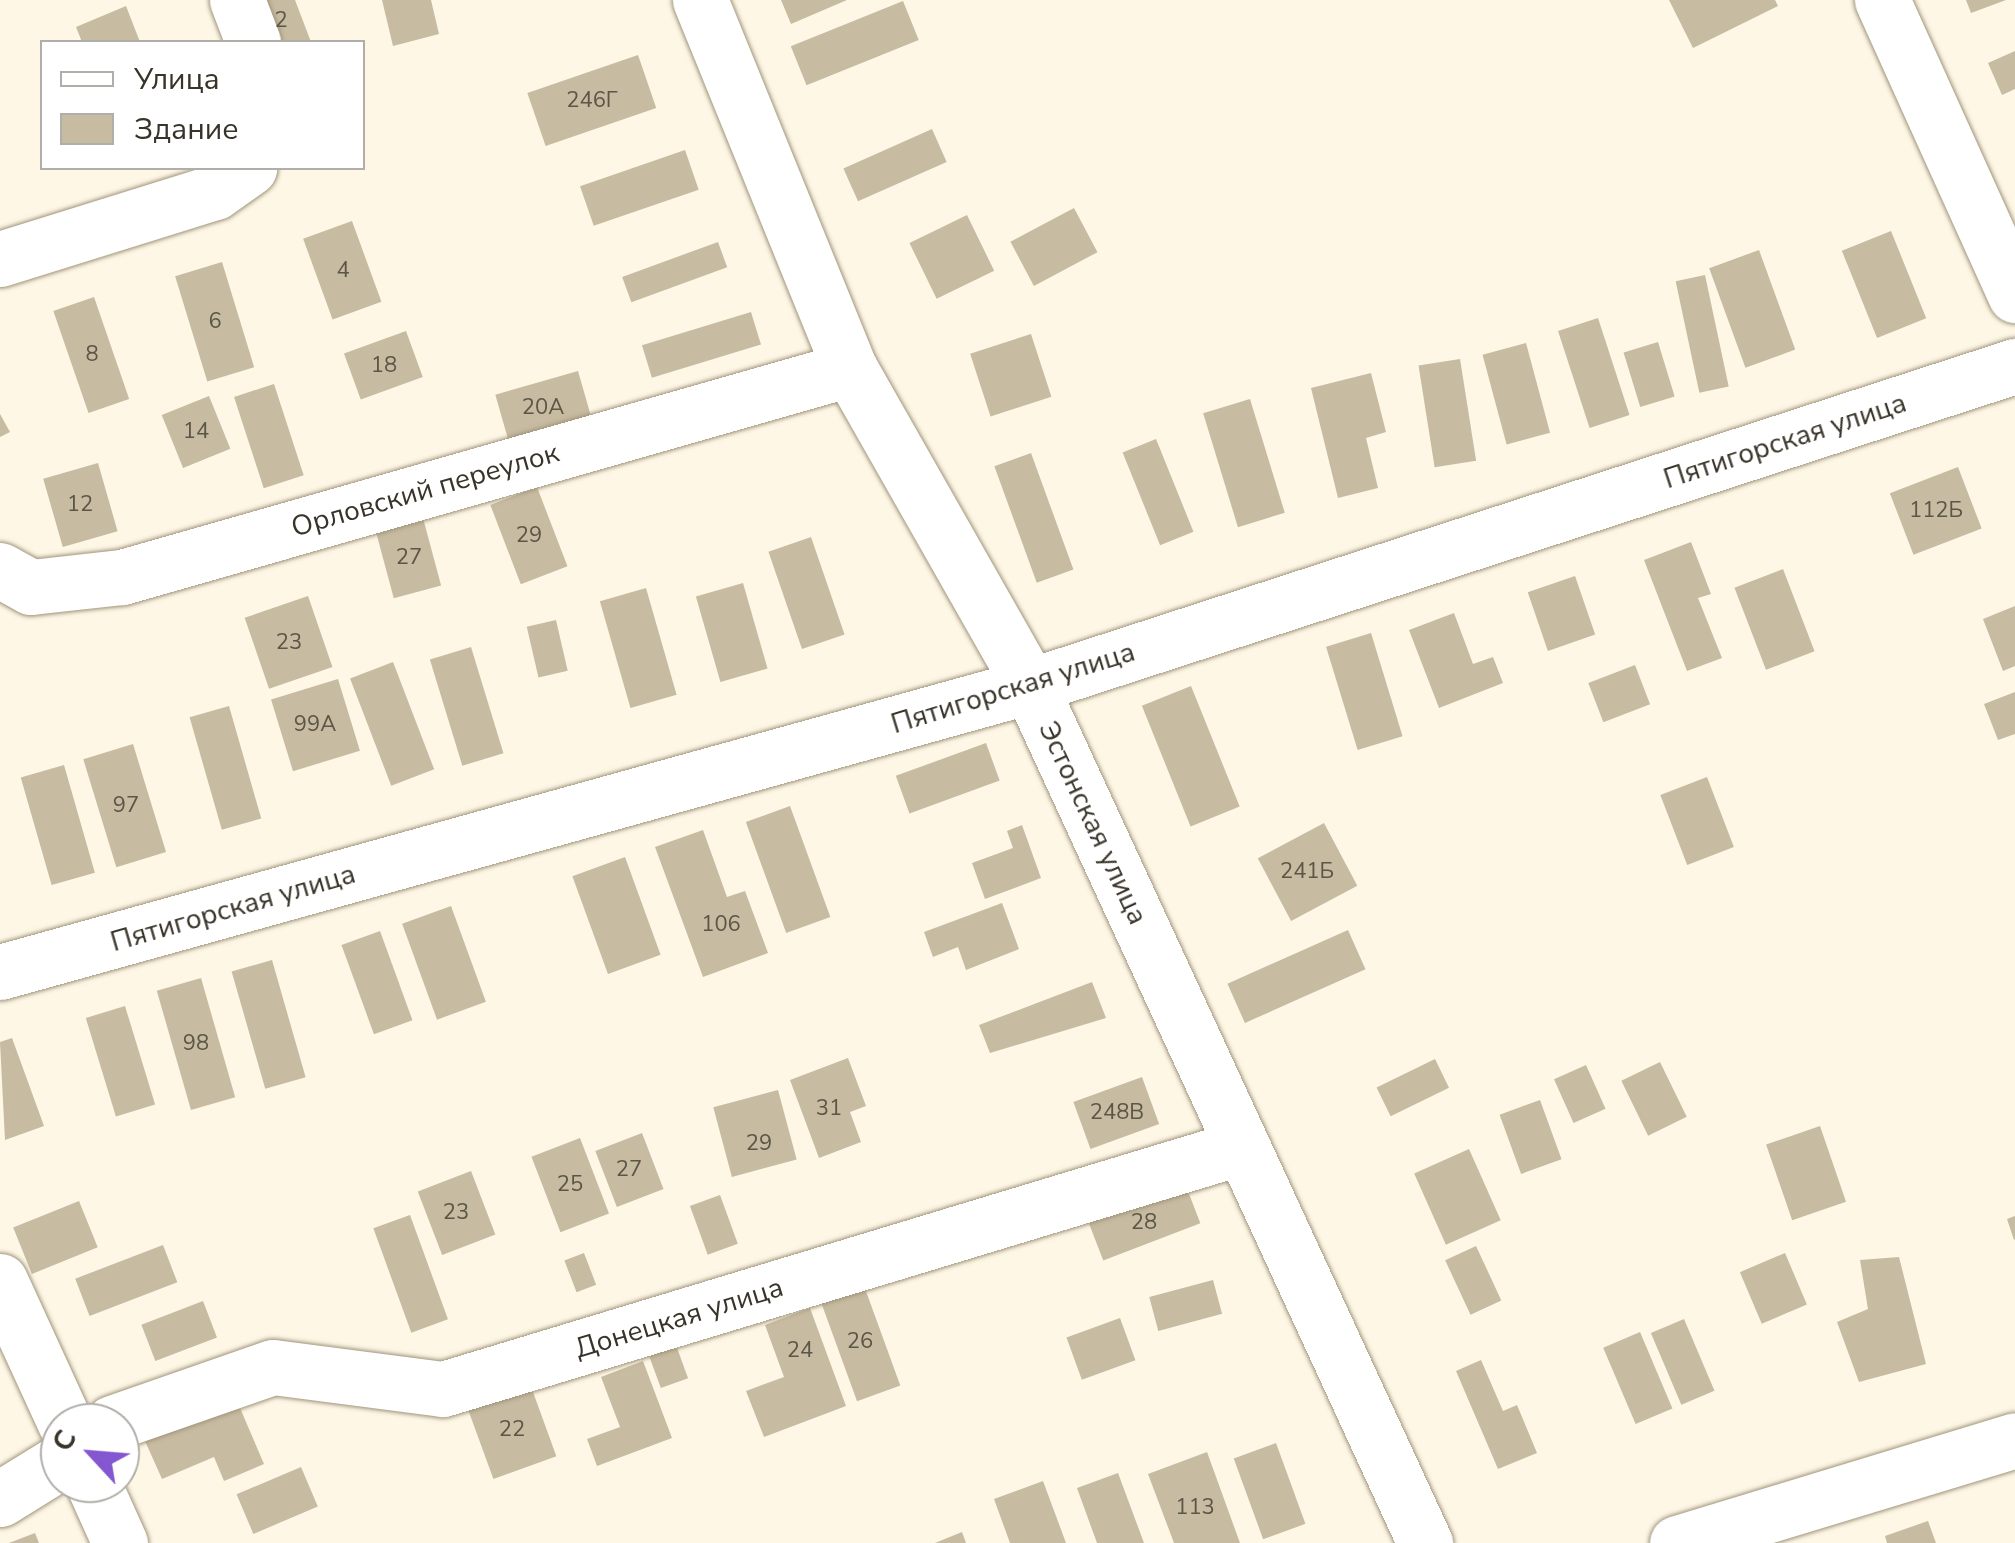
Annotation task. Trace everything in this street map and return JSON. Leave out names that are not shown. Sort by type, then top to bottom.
[{"type":"street","points":[[236,0],[253,40]]},
{"type":"street","name":"Эстонская улица","points":[[700,0],[850,369],[1030,686],[1424,1543]]},
{"type":"street","points":[[1882,0],[2015,295]]},
{"type":"street","points":[[0,259],[215,192],[246,170]]},
{"type":"street","name":"Пятигорская улица","points":[[0,972],[1030,686],[2015,366]]},
{"type":"street","name":"Орловский переулок","points":[[0,570],[31,587],[122,576],[850,369]]},
{"type":"street","name":"Донецкая улица","points":[[140,1413],[273,1367],[444,1389],[1242,1147]]},
{"type":"street","points":[[0,1280],[56,1403]]},
{"type":"street","points":[[1678,1543],[2015,1440]]},
{"type":"street","points":[[0,1499],[40,1474]]},
{"type":"street","points":[[101,1503],[120,1543]]},
{"type":"building","points":[[251,0],[295,0],[310,40],[266,40]]},
{"type":"building","points":[[382,0],[431,0],[439,34],[393,46]]},
{"type":"building","points":[[781,0],[847,0],[791,24]]},
{"type":"building","points":[[1669,0],[1775,0],[1778,6],[1693,48]]},
{"type":"building","points":[[1966,0],[2006,0],[1971,13]]},
{"type":"building","points":[[903,1],[919,40],[807,85],[791,46]]},
{"type":"building","points":[[126,6],[139,40],[81,40],[76,27]]},
{"type":"building","points":[[2015,51],[2015,89],[2002,95],[1988,63]]},
{"type":"building","points":[[638,55],[656,108],[546,146],[527,93]]},
{"type":"building","points":[[932,129],[947,162],[858,201],[843,168]]},
{"type":"building","points":[[685,150],[699,190],[594,226],[580,186]]},
{"type":"building","points":[[1074,208],[1097,252],[1034,286],[1010,242]]},
{"type":"building","points":[[967,215],[994,271],[937,299],[909,243]]},
{"type":"building","points":[[352,221],[381,302],[333,320],[303,239]]},
{"type":"building","points":[[1891,231],[1926,318],[1877,338],[1842,251]]},
{"type":"building","points":[[718,242],[727,267],[631,302],[622,277]]},
{"type":"building","points":[[1759,250],[1795,350],[1745,368],[1709,268]]},
{"type":"building","points":[[222,262],[254,367],[207,382],[175,276]]},
{"type":"building","points":[[1705,275],[1729,387],[1699,393],[1676,281]]},
{"type":"building","points":[[94,297],[129,399],[89,413],[53,311]]},
{"type":"building","points":[[751,312],[761,345],[652,378],[642,345]]},
{"type":"building","points":[[1598,318],[1630,415],[1590,428],[1558,331]]},
{"type":"building","points":[[406,331],[423,377],[361,400],[344,354]]},
{"type":"building","points":[[1031,334],[1051,397],[991,417],[970,354]]},
{"type":"building","points":[[1658,342],[1675,397],[1640,407],[1624,353]]},
{"type":"building","points":[[1526,343],[1550,433],[1507,444],[1483,355]]},
{"type":"building","points":[[1460,359],[1476,461],[1435,467],[1419,366]]},
{"type":"building","points":[[578,371],[592,420],[509,444],[495,395]]},
{"type":"building","points":[[1371,373],[1386,432],[1366,438],[1378,488],[1338,498],[1311,388]]},
{"type":"building","points":[[274,384],[304,475],[264,488],[234,397]]},
{"type":"building","points":[[209,396],[230,449],[183,468],[162,415]]},
{"type":"building","points":[[1250,399],[1285,513],[1238,527],[1203,413]]},
{"type":"building","points":[[0,414],[10,432],[0,437]]},
{"type":"building","points":[[1156,439],[1193,532],[1160,545],[1123,452]]},
{"type":"building","points":[[1031,453],[1073,570],[1037,583],[994,466]]},
{"type":"building","points":[[98,463],[118,531],[63,547],[43,479]]},
{"type":"building","points":[[1958,467],[1982,529],[1914,555],[1890,493]]},
{"type":"building","points":[[537,487],[567,566],[521,584],[490,505]]},
{"type":"building","points":[[423,518],[441,586],[394,598],[376,531]]},
{"type":"building","points":[[811,537],[845,634],[802,649],[768,552]]},
{"type":"building","points":[[1691,542],[1711,594],[1698,598],[1722,658],[1687,671],[1644,560]]},
{"type":"building","points":[[1783,569],[1815,651],[1766,670],[1734,588]]},
{"type":"building","points":[[1575,576],[1595,635],[1548,651],[1528,592]]},
{"type":"building","points":[[743,583],[768,669],[720,682],[696,597]]},
{"type":"building","points":[[646,588],[677,695],[630,708],[600,601]]},
{"type":"building","points":[[308,596],[332,667],[269,689],[245,618]]},
{"type":"building","points":[[2015,606],[2015,666],[2003,671],[1983,619]]},
{"type":"building","points":[[1454,613],[1473,664],[1493,657],[1503,683],[1439,708],[1409,630]]},
{"type":"building","points":[[556,620],[568,671],[538,677],[527,627]]},
{"type":"building","points":[[1371,633],[1403,736],[1358,750],[1326,647]]},
{"type":"building","points":[[471,647],[503,753],[462,766],[430,660]]},
{"type":"building","points":[[393,662],[434,769],[391,786],[350,678]]},
{"type":"building","points":[[1635,665],[1650,704],[1603,722],[1588,683]]},
{"type":"building","points":[[338,679],[360,751],[293,771],[271,699]]},
{"type":"building","points":[[1191,686],[1240,807],[1191,826],[1142,706]]},
{"type":"building","points":[[2015,692],[2015,734],[1998,740],[1984,704]]},
{"type":"building","points":[[229,706],[261,818],[222,830],[190,717]]},
{"type":"building","points":[[986,743],[1000,781],[909,813],[896,776]]},
{"type":"building","points":[[133,744],[166,852],[116,867],[83,759]]},
{"type":"building","points":[[64,765],[95,873],[52,885],[21,777]]},
{"type":"building","points":[[1707,777],[1734,847],[1687,865],[1660,795]]},
{"type":"building","points":[[790,806],[830,917],[786,933],[746,822]]},
{"type":"building","points":[[1324,823],[1357,886],[1291,921],[1258,858]]},
{"type":"building","points":[[1022,825],[1041,878],[985,899],[972,863],[1013,848],[1007,831]]},
{"type":"building","points":[[703,830],[727,897],[745,891],[768,953],[703,977],[655,847]]},
{"type":"building","points":[[625,857],[661,955],[608,974],[572,876]]},
{"type":"building","points":[[1002,903],[1019,949],[966,970],[958,947],[933,957],[924,932]]},
{"type":"building","points":[[451,906],[486,1002],[437,1020],[402,924]]},
{"type":"building","points":[[1348,930],[1365,969],[1245,1023],[1227,984]]},
{"type":"building","points":[[380,931],[412,1020],[374,1034],[341,945]]},
{"type":"building","points":[[272,960],[306,1077],[265,1089],[232,972]]},
{"type":"building","points":[[201,978],[235,1097],[191,1110],[157,991]]},
{"type":"building","points":[[1092,982],[1106,1018],[990,1053],[979,1025]]},
{"type":"building","points":[[125,1006],[155,1104],[116,1116],[86,1018]]},
{"type":"building","points":[[12,1038],[44,1126],[5,1140],[0,1042]]},
{"type":"building","points":[[848,1058],[866,1106],[850,1112],[861,1142],[819,1158],[790,1080]]},
{"type":"building","points":[[1435,1059],[1449,1088],[1391,1116],[1377,1087]]},
{"type":"building","points":[[1660,1062],[1687,1117],[1648,1136],[1621,1081]]},
{"type":"building","points":[[1586,1065],[1606,1109],[1574,1123],[1554,1079]]},
{"type":"building","points":[[1142,1077],[1159,1124],[1091,1149],[1073,1102]]},
{"type":"building","points":[[778,1090],[797,1160],[732,1177],[713,1107]]},
{"type":"building","points":[[1540,1100],[1562,1159],[1521,1174],[1500,1115]]},
{"type":"building","points":[[1820,1126],[1846,1202],[1792,1220],[1766,1145]]},
{"type":"building","points":[[642,1133],[664,1189],[617,1207],[595,1151]]},
{"type":"building","points":[[580,1138],[609,1214],[560,1232],[531,1157]]},
{"type":"building","points":[[1469,1149],[1501,1220],[1446,1245],[1414,1173]]},
{"type":"building","points":[[471,1171],[495,1234],[442,1255],[418,1191]]},
{"type":"building","points":[[1186,1186],[1200,1223],[1103,1261],[1089,1223]]},
{"type":"building","points":[[720,1195],[738,1244],[708,1255],[690,1206]]},
{"type":"building","points":[[79,1201],[98,1247],[32,1274],[13,1228]]},
{"type":"building","points":[[410,1215],[448,1319],[411,1333],[373,1228]]},
{"type":"building","points":[[2015,1216],[2015,1239],[2014,1240],[2007,1219]]},
{"type":"building","points":[[163,1245],[177,1282],[90,1316],[75,1279]]},
{"type":"building","points":[[1476,1246],[1501,1300],[1471,1315],[1445,1260]]},
{"type":"building","points":[[584,1253],[596,1285],[577,1292],[564,1261]]},
{"type":"building","points":[[1785,1253],[1807,1305],[1762,1324],[1740,1272]]},
{"type":"building","points":[[1899,1257],[1926,1364],[1859,1382],[1837,1322],[1868,1309],[1860,1260]]},
{"type":"building","points":[[1213,1280],[1222,1314],[1158,1331],[1149,1297]]},
{"type":"building","points":[[863,1283],[900,1385],[857,1401],[820,1299]]},
{"type":"building","points":[[203,1301],[217,1337],[155,1361],[141,1325]]},
{"type":"building","points":[[810,1308],[846,1406],[764,1437],[746,1391],[784,1377],[765,1325]]},
{"type":"building","points":[[1120,1318],[1135,1360],[1082,1380],[1066,1337]]},
{"type":"building","points":[[1684,1319],[1714,1391],[1681,1405],[1651,1333]]},
{"type":"building","points":[[1640,1332],[1672,1408],[1636,1424],[1603,1348]]},
{"type":"building","points":[[672,1334],[688,1378],[661,1388],[645,1344]]},
{"type":"building","points":[[1481,1360],[1503,1411],[1517,1405],[1537,1453],[1498,1469],[1456,1371]]},
{"type":"building","points":[[643,1361],[672,1438],[597,1466],[587,1439],[620,1427],[601,1377]]},
{"type":"building","points":[[529,1381],[556,1456],[493,1479],[466,1404]]},
{"type":"building","points":[[237,1401],[264,1464],[224,1481],[214,1457],[162,1479],[145,1441]]},
{"type":"building","points":[[1276,1443],[1305,1524],[1263,1539],[1234,1458]]},
{"type":"building","points":[[1207,1452],[1240,1543],[1174,1543],[1148,1474]]},
{"type":"building","points":[[301,1467],[318,1507],[253,1534],[237,1494]]},
{"type":"building","points":[[1118,1473],[1144,1543],[1097,1543],[1077,1488]]},
{"type":"building","points":[[1043,1481],[1066,1543],[1010,1543],[994,1499]]},
{"type":"building","points":[[1928,1521],[1936,1543],[1887,1543],[1885,1536]]},
{"type":"building","points":[[962,1532],[966,1543],[935,1543]]},
{"type":"building","points":[[35,1533],[39,1543],[9,1543]]}]
